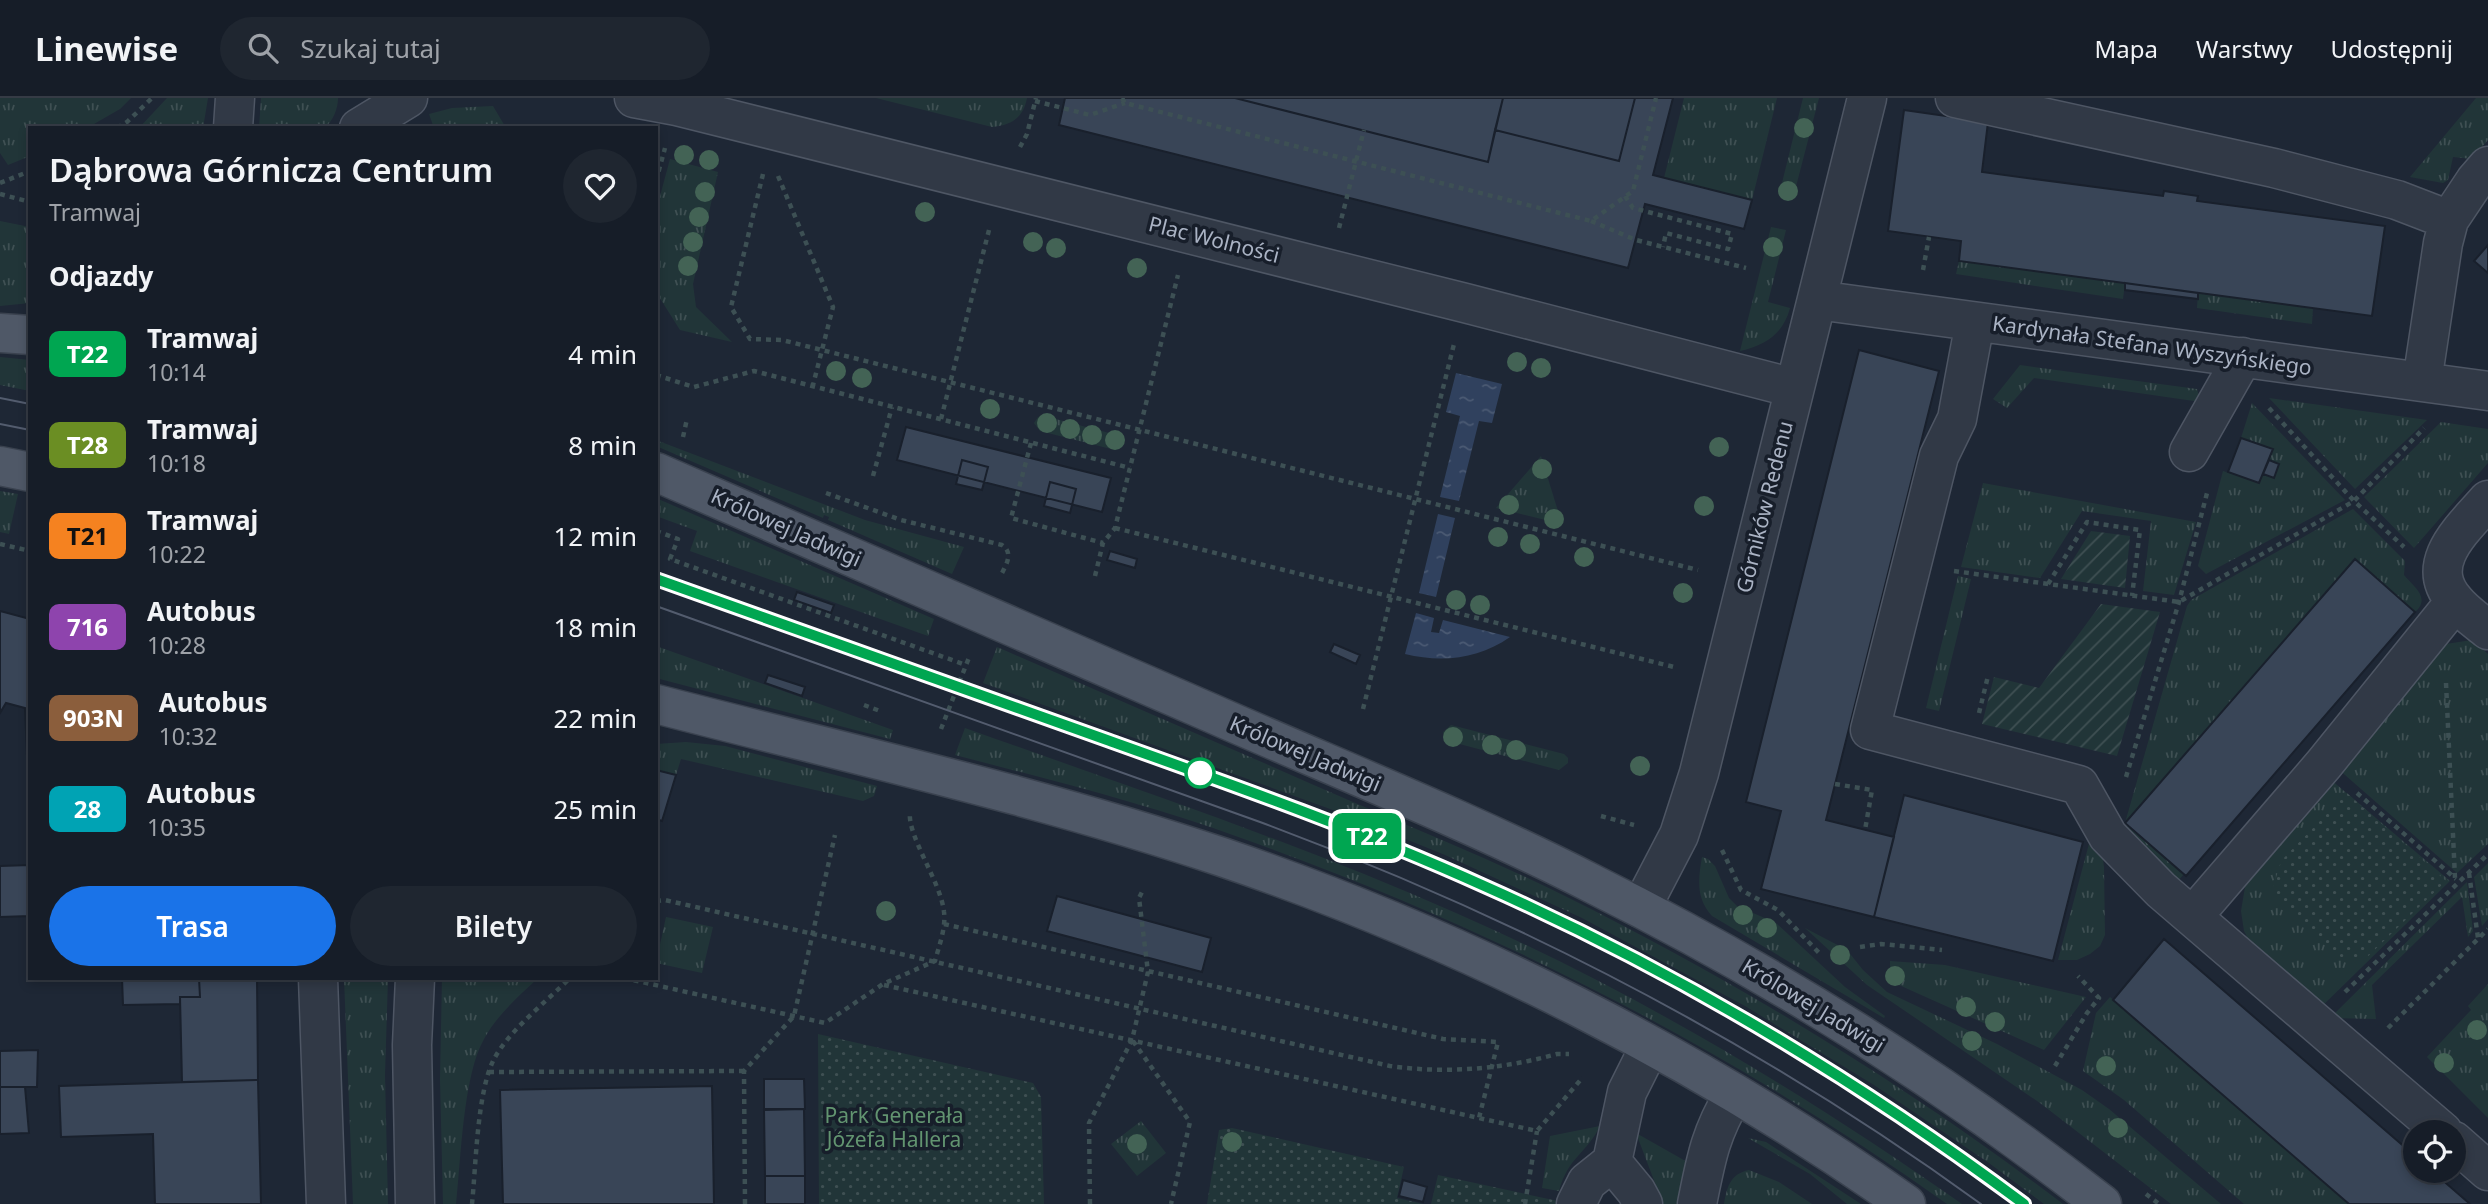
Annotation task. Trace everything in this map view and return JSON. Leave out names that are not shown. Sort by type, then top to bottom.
[{"type":"main road","points":[[0,466],[28,472]]},
{"type":"main road","name":"Królowej Jadwigi","points":[[658,473],[1412,801],[1642,908],[1750,967],[1883,1047],[2012,1135],[2102,1204]]},
{"type":"main road","points":[[668,712],[1093,816],[1220,856],[1345,902],[1576,1005],[1734,1094],[1815,1143],[1906,1204]]},
{"type":"street","points":[[233,126],[235,98]]},
{"type":"street","points":[[369,118],[408,98]]},
{"type":"street","name":"Plac Wolności","points":[[634,98],[772,142],[1000,187],[1794,388]]},
{"type":"street","name":"Górników Redenu","points":[[1642,908],[1679,835],[1699,773],[1867,98]]},
{"type":"street","points":[[1955,98],[2274,168],[2397,200],[2449,220]]},
{"type":"street","points":[[2422,382],[2443,243],[2449,220],[2488,166]]},
{"type":"street","name":"Kardynała Stefana Wyszyńskiego","points":[[1817,300],[2476,389]]},
{"type":"street","points":[[1975,322],[1957,419],[1939,456],[1870,730],[2080,785],[2108,836],[2161,890],[2429,1120]]},
{"type":"street","points":[[2189,452],[2243,357]]},
{"type":"street","points":[[2193,916],[2324,764],[2444,598],[2447,551],[2488,500]]},
{"type":"street","points":[[2444,598],[2488,629]]},
{"type":"street","points":[[318,980],[326,1204]]},
{"type":"street","points":[[415,980],[412,1099],[415,1204]]},
{"type":"street","points":[[1576,1204],[1587,1182],[1612,1162],[1627,1091],[1650,1046]]},
{"type":"street","points":[[1697,1204],[1710,1141],[1734,1094]]},
{"type":"street","points":[[2466,1152],[2488,1171]]},
{"type":"street","points":[[1612,1162],[1643,1204]]},
{"type":"path","points":[[120,126],[152,98]]},
{"type":"path","points":[[1591,220],[1633,191],[1656,98]]},
{"type":"path","points":[[1035,102],[1090,115],[1123,101],[1591,220],[1636,240],[1745,268]]},
{"type":"path","points":[[1341,221],[1364,130]]},
{"type":"path","points":[[772,142],[731,307],[750,339],[782,341],[1698,570]]},
{"type":"path","points":[[772,142],[833,307],[813,386]]},
{"type":"path","points":[[0,183],[28,172]]},
{"type":"path","points":[[941,419],[1000,187]]},
{"type":"path","points":[[0,194],[28,201]]},
{"type":"path","points":[[1625,196],[1633,208],[1732,234],[1728,249],[1666,233],[1662,247]]},
{"type":"path","points":[[1095,576],[1103,542],[1115,528],[1188,233]]},
{"type":"path","points":[[1363,709],[1456,339]]},
{"type":"path","points":[[2243,357],[2264,402],[2354,501],[2413,556],[2444,598],[2457,880]]},
{"type":"path","points":[[658,376],[694,387],[754,371],[1130,468]]},
{"type":"path","points":[[1912,565],[2179,602],[2354,501],[2476,389]]},
{"type":"path","points":[[873,476],[892,407]]},
{"type":"path","points":[[682,438],[687,419]]},
{"type":"path","points":[[674,435],[695,443]]},
{"type":"path","points":[[1031,443],[1011,518],[1103,542]]},
{"type":"path","points":[[2108,836],[2179,602],[2211,477],[2189,452]]},
{"type":"path","points":[[823,492],[893,518],[1003,547],[1009,553],[1008,560]]},
{"type":"path","points":[[2048,584],[2087,522],[2140,530],[2132,596]]},
{"type":"path","points":[[1115,528],[1674,667]]},
{"type":"path","points":[[658,532],[678,538],[670,559],[966,665]]},
{"type":"path","points":[[0,544],[28,551]]},
{"type":"path","points":[[939,733],[973,647]]},
{"type":"path","points":[[2324,764],[2457,880]]},
{"type":"path","points":[[1835,784],[1872,790],[1865,830]]},
{"type":"path","points":[[912,805],[910,825],[943,906],[944,924],[935,961]]},
{"type":"path","points":[[1601,816],[1636,825]]},
{"type":"path","points":[[745,1204],[744,1071],[794,1016],[835,835]]},
{"type":"path","points":[[1717,846],[1726,856],[1741,890],[1771,904]]},
{"type":"path","points":[[2314,1021],[2457,880],[2469,873],[2488,854]]},
{"type":"path","points":[[2469,873],[2478,939]]},
{"type":"path","points":[[1090,1204],[1089,1123],[1132,1040],[1148,972],[1139,898],[1142,892]]},
{"type":"path","points":[[658,901],[665,900],[1390,1066],[1423,1070],[1492,1067],[1552,1055]]},
{"type":"path","points":[[944,924],[1443,1039],[1498,1042],[1479,1118]]},
{"type":"path","points":[[2357,1059],[2488,929]]},
{"type":"path","points":[[1860,947],[1881,944],[1942,950]]},
{"type":"path","points":[[638,980],[825,1023],[883,985],[935,961]]},
{"type":"path","points":[[2055,1066],[2099,998],[2078,976]]},
{"type":"path","points":[[472,1204],[482,1100],[493,1060],[511,1036],[568,980]]},
{"type":"path","points":[[883,985],[1537,1131]]},
{"type":"path","points":[[1132,1040],[1190,1122],[1171,1204]]},
{"type":"path","points":[[489,1072],[744,1071]]},
{"type":"path","points":[[1525,1204],[1537,1131],[1587,1073]]},
{"type":"green space","points":[[0,98],[131,98],[120,109],[90,126],[28,126],[28,157],[8,165],[0,153]]},
{"type":"green space","points":[[167,98],[208,98],[203,126],[141,126]]},
{"type":"green space","points":[[261,98],[338,98],[335,114],[326,126],[259,126]]},
{"type":"green space","points":[[876,98],[1027,98],[1023,111],[1016,119],[992,127]]},
{"type":"green space","points":[[1684,98],[1777,98],[1752,200],[1664,178]]},
{"type":"green space","points":[[1803,98],[1819,98],[1793,198],[1779,195]]},
{"type":"green space","points":[[2476,98],[2488,98],[2488,140],[2472,159],[2453,157],[2448,180],[2443,183],[2410,177]]},
{"type":"green space","points":[[493,106],[505,126],[433,126],[429,114],[452,108]]},
{"type":"green space","points":[[670,159],[718,172],[693,284],[696,307],[732,342],[680,330],[658,295],[658,204]]},
{"type":"green space","points":[[0,221],[28,227],[28,303],[0,306]]},
{"type":"green space","points":[[1771,227],[1786,230],[1768,302],[1790,308],[1783,325],[1772,337],[1740,351]]},
{"type":"green space","points":[[1959,261],[2125,283],[2123,299],[1956,274]]},
{"type":"green space","points":[[2198,293],[2313,308],[2312,324],[2197,308]]},
{"type":"green space","points":[[0,357],[28,360],[28,391],[0,385]]},
{"type":"green space","points":[[2020,365],[2197,389],[2201,402],[2034,378],[2007,408],[1993,399]]},
{"type":"green space","points":[[2269,398],[2427,420],[2355,489]]},
{"type":"green space","points":[[2252,403],[2345,500],[2206,574],[2198,566],[2223,471],[2259,483],[2263,474],[2274,478],[2279,465],[2269,460],[2272,449],[2241,438]]},
{"type":"green space","points":[[1044,416],[1117,435],[1121,438],[1121,443],[1115,450],[1040,431],[1034,423],[1038,417]]},
{"type":"green space","points":[[2441,422],[2488,429],[2488,463],[2414,548],[2364,497]]},
{"type":"green space","points":[[658,441],[865,520],[964,547],[952,574],[828,520],[829,517],[824,515],[823,518],[658,447]]},
{"type":"green space","points":[[1541,456],[1562,524],[1496,508]]},
{"type":"green space","points":[[1983,483],[2196,522],[2174,595],[2143,591],[2151,521],[2082,511],[2040,578],[1961,567]]},
{"type":"green space","points":[[0,491],[18,494],[9,534],[0,532]]},
{"type":"green space","points":[[658,499],[934,619],[928,636],[690,551],[697,531],[658,517]]},
{"type":"green space","points":[[2353,509],[2405,561],[2404,575],[2421,597],[2420,607],[2415,612],[2356,560],[2126,823],[2184,874],[2176,883],[2119,832],[2125,823],[2187,606],[2191,600]]},
{"type":"green space","points":[[2091,531],[2130,536],[2125,588],[2061,579]]},
{"type":"green space","points":[[1958,576],[1971,579],[1939,711],[1926,708]]},
{"type":"green space","points":[[2101,604],[2160,612],[2117,756],[1982,724],[1994,677],[2039,688]]},
{"type":"green space","points":[[2472,640],[2488,654],[2488,844],[2457,873],[2337,768],[2436,651],[2446,644]]},
{"type":"green space","points":[[658,647],[893,730],[890,739],[658,679]]},
{"type":"green space","points":[[997,647],[1489,860],[1634,931],[1823,1039],[1945,1119],[2063,1204],[2044,1204],[1874,1085],[1745,1006],[1582,918],[1445,855],[1344,814],[983,683]]},
{"type":"green space","points":[[1451,725],[1564,754],[1568,763],[1559,770],[1448,741],[1443,732]]},
{"type":"green space","points":[[965,728],[1335,862],[1522,943],[1652,1010],[1779,1083],[1962,1204],[1947,1204],[1865,1147],[1780,1094],[1607,996],[1517,952],[1427,911],[1241,838],[1135,803],[955,755]]},
{"type":"green space","points":[[686,742],[725,746],[877,786],[874,796],[863,801],[681,759],[676,775],[658,770],[658,744]]},
{"type":"green space","points":[[2330,779],[2450,881],[2316,1012],[2253,948],[2244,931],[2241,911],[2246,881]]},
{"type":"green space","points":[[2347,793],[2446,881],[2363,961],[2344,960],[2271,894],[2281,861]]},
{"type":"green space","points":[[2090,840],[2102,852],[2105,935],[2100,946],[2090,954],[2077,960],[2058,960]]},
{"type":"green space","points":[[1702,857],[1715,866],[1729,898],[1737,906],[1776,923],[1845,987],[1885,1016],[1884,1018],[1712,916],[1701,895]]},
{"type":"green space","points":[[2488,863],[2488,919],[2482,926],[2474,877]]},
{"type":"green space","points":[[2467,882],[2473,931],[2468,937],[2462,897],[2372,985],[2376,1019],[2330,1018]]},
{"type":"green space","points":[[666,917],[713,927],[702,973],[658,963]]},
{"type":"green space","points":[[1805,928],[1847,950],[1863,970],[1887,992],[1997,1044],[2082,1090],[2109,1109],[2221,1204],[2171,1204],[2040,1103],[1867,985]]},
{"type":"green space","points":[[1890,961],[1945,965],[2086,997],[2044,1050],[1890,981]]},
{"type":"green space","points":[[344,980],[388,980],[385,1075],[388,1204],[353,1204]]},
{"type":"green space","points":[[442,980],[536,980],[495,1022],[477,1055],[467,1096],[456,1204],[443,1204],[440,1079]]},
{"type":"green space","points":[[2488,984],[2488,1118],[2427,1057],[2471,1010],[2468,1006]]},
{"type":"green space","points":[[2110,997],[2349,1204],[2244,1204],[2124,1100],[2083,1071],[2096,1013]]},
{"type":"green space","name":"Park Generała Józefa Hallera","points":[[818,1034],[1033,1083],[1041,1097],[1044,1204],[819,1204]]},
{"type":"green space","points":[[1141,1121],[1166,1153],[1137,1176],[1111,1144]]},
{"type":"green space","points":[[1600,1126],[1567,1170],[1559,1191],[1542,1188],[1550,1136]]},
{"type":"green space","points":[[1232,1128],[1404,1167],[1397,1198],[1423,1204],[1207,1204],[1219,1130]]},
{"type":"green space","points":[[1636,1133],[1689,1163],[1681,1204],[1663,1204]]},
{"type":"green space","points":[[1748,1138],[1766,1142],[1861,1204],[1847,1204],[1810,1174]]},
{"type":"green space","points":[[1749,1170],[1779,1182],[1812,1204],[1724,1204],[1730,1182]]},
{"type":"green space","points":[[1438,1175],[1558,1201],[1557,1204],[1431,1204]]},
{"type":"water","points":[[1456,373],[1502,384],[1492,423],[1479,421],[1459,501],[1440,497],[1460,416],[1446,412]]},
{"type":"water","points":[[1438,514],[1455,518],[1436,597],[1419,593]]},
{"type":"water","points":[[1416,613],[1434,618],[1431,632],[1439,633],[1443,620],[1510,637],[1486,650],[1460,657],[1433,658],[1405,654]]},
{"type":"building","points":[[1065,98],[1235,98],[1488,162],[1495,130],[1619,161],[1635,98],[1673,98],[1653,175],[1752,200],[1744,229],[1645,204],[1628,268],[1059,125]]},
{"type":"building","points":[[1235,98],[1503,98],[1488,162]]},
{"type":"building","points":[[1503,98],[1635,98],[1619,161],[1495,130]]},
{"type":"building","points":[[1904,110],[1988,122],[1982,172],[2163,196],[2164,191],[2198,196],[2197,201],[2385,226],[2372,316],[1959,261],[1961,241],[1888,231]]},
{"type":"building","points":[[2488,245],[2488,273],[2474,261]]},
{"type":"building","points":[[2125,283],[2198,293],[2198,299],[2125,290]]},
{"type":"building","points":[[1859,350],[1939,371],[1826,820],[1894,837],[1874,917],[1761,889],[1781,811],[1746,802]]},
{"type":"building","points":[[906,427],[1111,478],[1102,512],[897,460]]},
{"type":"building","points":[[2241,438],[2273,449],[2259,483],[2228,472]]},
{"type":"building","points":[[962,460],[988,467],[982,490],[956,484]]},
{"type":"building","points":[[2269,460],[2279,464],[2274,478],[2263,474]]},
{"type":"building","points":[[1050,482],[1076,489],[1070,513],[1044,506]]},
{"type":"building","points":[[1110,551],[1137,559],[1135,568],[1107,560]]},
{"type":"building","points":[[2355,559],[2415,612],[2186,876],[2125,823]]},
{"type":"building","points":[[797,592],[834,605],[831,613],[794,600]]},
{"type":"building","points":[[0,611],[28,618],[28,779],[25,708],[6,703],[0,713]]},
{"type":"building","points":[[1334,644],[1360,655],[1356,664],[1330,652]]},
{"type":"building","points":[[768,675],[805,687],[802,696],[765,683]]},
{"type":"building","points":[[658,770],[676,775],[662,821],[658,820]]},
{"type":"building","points":[[1904,795],[2083,842],[2053,961],[1874,917]]},
{"type":"building","points":[[28,865],[28,916],[0,917],[0,866]]},
{"type":"building","points":[[1057,896],[1211,938],[1202,972],[1047,931]]},
{"type":"building","points":[[2164,939],[2403,1146],[2403,1183],[2446,1183],[2470,1204],[2349,1204],[2113,1000]]},
{"type":"building","points":[[122,980],[199,980],[200,997],[180,997],[180,1004],[123,1005]]},
{"type":"building","points":[[199,980],[257,980],[258,1080],[182,1082],[180,997],[200,997]]},
{"type":"building","points":[[38,1050],[37,1087],[0,1087],[0,1051]]},
{"type":"building","points":[[764,1079],[804,1079],[805,1109],[764,1109]]},
{"type":"building","points":[[258,1080],[261,1204],[155,1204],[153,1134],[61,1137],[59,1086]]},
{"type":"building","points":[[712,1086],[714,1204],[503,1204],[500,1090]]},
{"type":"building","points":[[0,1087],[25,1087],[29,1133],[0,1134]]},
{"type":"building","points":[[804,1109],[805,1176],[765,1176],[764,1110]]},
{"type":"building","points":[[765,1176],[805,1176],[805,1204],[765,1204]]},
{"type":"building","points":[[1403,1180],[1427,1187],[1423,1202],[1399,1196]]},
{"type":"tram line","points":[[0,398],[28,404]]},
{"type":"tram line","points":[[0,424],[28,430]]},
{"type":"tram line","points":[[658,580],[1240,788],[1386,844],[1482,885],[1624,953],[1762,1030],[1895,1113],[2024,1204]]},
{"type":"tram line","name":"T22","points":[[658,580],[1227,782],[1399,848],[1484,886],[1649,967],[1808,1057],[1964,1160],[2024,1204]]},
{"type":"tram line","points":[[658,607],[1260,822],[1450,899],[1543,942],[1723,1037],[1897,1145],[1981,1204]]}]
